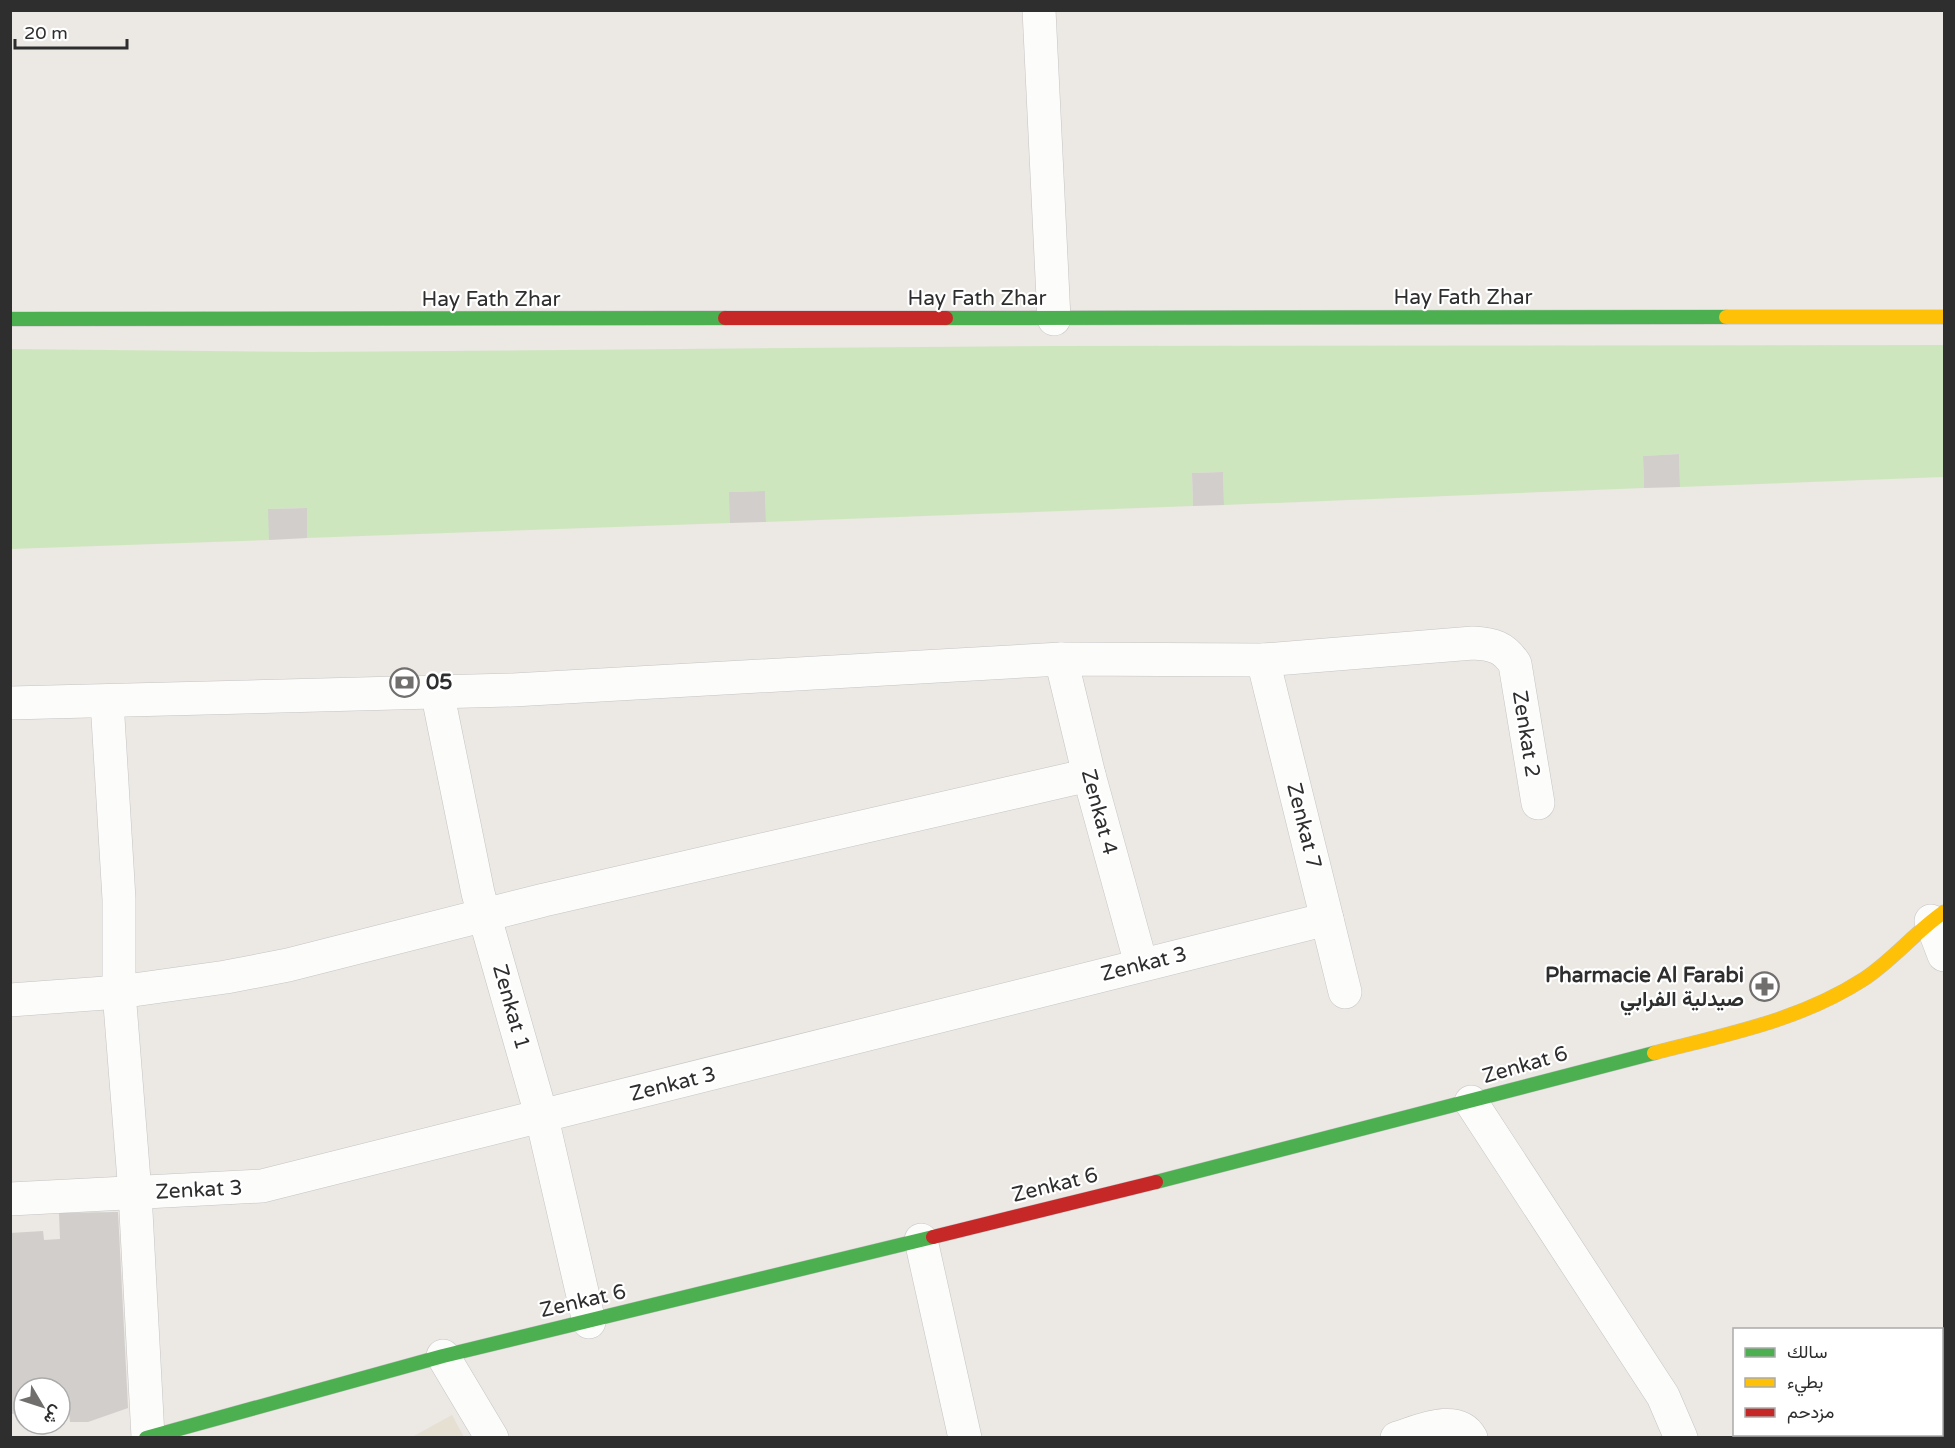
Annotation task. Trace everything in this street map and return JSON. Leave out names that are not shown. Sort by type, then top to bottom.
[{"type":"street","points":[[1039,10],[1054,319]]},
{"type":"street","name":"Hay Fath Zhar","points":[[10,319],[1944,317]]},
{"type":"street","name":"Zenkat 2","points":[[1263,660],[1473,643],[1492,644],[1502,649],[1515,664],[1538,803]]},
{"type":"street","points":[[10,702],[581,686],[1061,659],[1263,660]]},
{"type":"street","name":"Zenkat 4","points":[[1061,659],[1089,776],[1141,964]]},
{"type":"street","name":"Zenkat 7","points":[[1263,660],[1345,992]]},
{"type":"street","name":"Zenkat 1","points":[[437,691],[466,843],[484,916],[542,1118],[588,1322]]},
{"type":"street","points":[[107,701],[119,898],[119,992],[155,1436]]},
{"type":"street","points":[[10,1000],[119,992],[226,977],[288,965],[544,900],[1089,776]]},
{"type":"street","points":[[1938,916],[1944,956]]},
{"type":"street","name":"Zenkat 6","points":[[155,1436],[443,1356],[921,1240],[1471,1102],[1791,1017],[1859,983],[1889,961],[1938,916]]},
{"type":"street","name":"Zenkat 3","points":[[10,1199],[262,1186],[542,1118],[1141,964],[1327,919]]},
{"type":"street","points":[[1471,1102],[1663,1396],[1681,1437]]},
{"type":"street","points":[[921,1240],[965,1437]]},
{"type":"street","points":[[443,1356],[492,1437]]},
{"type":"street","points":[[1396,1437],[1454,1425],[1465,1430],[1471,1437]]},
{"type":"shaded area","points":[[452,1415],[464,1437],[412,1437]]},
{"type":"green space","points":[[1944,345],[1944,477],[1680,487],[1679,454],[1643,456],[1644,488],[1224,505],[1223,472],[1192,473],[1193,506],[766,522],[765,491],[730,492],[730,523],[307,538],[306,508],[269,509],[269,540],[11,549],[10,349],[310,352],[1053,346]]},
{"type":"building","points":[[1679,454],[1680,487],[1644,488],[1643,456]]},
{"type":"building","points":[[1223,472],[1224,505],[1193,506],[1192,473]]},
{"type":"building","points":[[765,491],[766,522],[730,523],[729,492]]},
{"type":"building","points":[[307,508],[307,538],[269,540],[268,509]]},
{"type":"building","points":[[118,1212],[128,1408],[88,1422],[72,1422],[72,1376],[12,1376],[12,1414],[10,1414],[10,1233],[43,1231],[44,1240],[60,1239],[59,1213]]},
{"type":"traffic: fast","points":[[946,318],[1726,317]]},
{"type":"traffic: fast","points":[[10,319],[725,318]]},
{"type":"traffic: fast","points":[[1156,1182],[1654,1053]]},
{"type":"traffic: fast","points":[[146,1438],[443,1356],[933,1237]]},
{"type":"traffic: slow","points":[[1726,317],[1944,317]]},
{"type":"traffic: slow","points":[[1654,1053],[1762,1025],[1814,1006],[1864,979],[1944,912]]},
{"type":"traffic: jam","points":[[725,318],[946,318]]},
{"type":"traffic: jam","points":[[933,1237],[1156,1182]]},
{"type":"place","name":"05","points":[[405,682]]},
{"type":"place","name":"Pharmacie Al Farabi صيدلية الفرابي","points":[[1765,987]]}]
